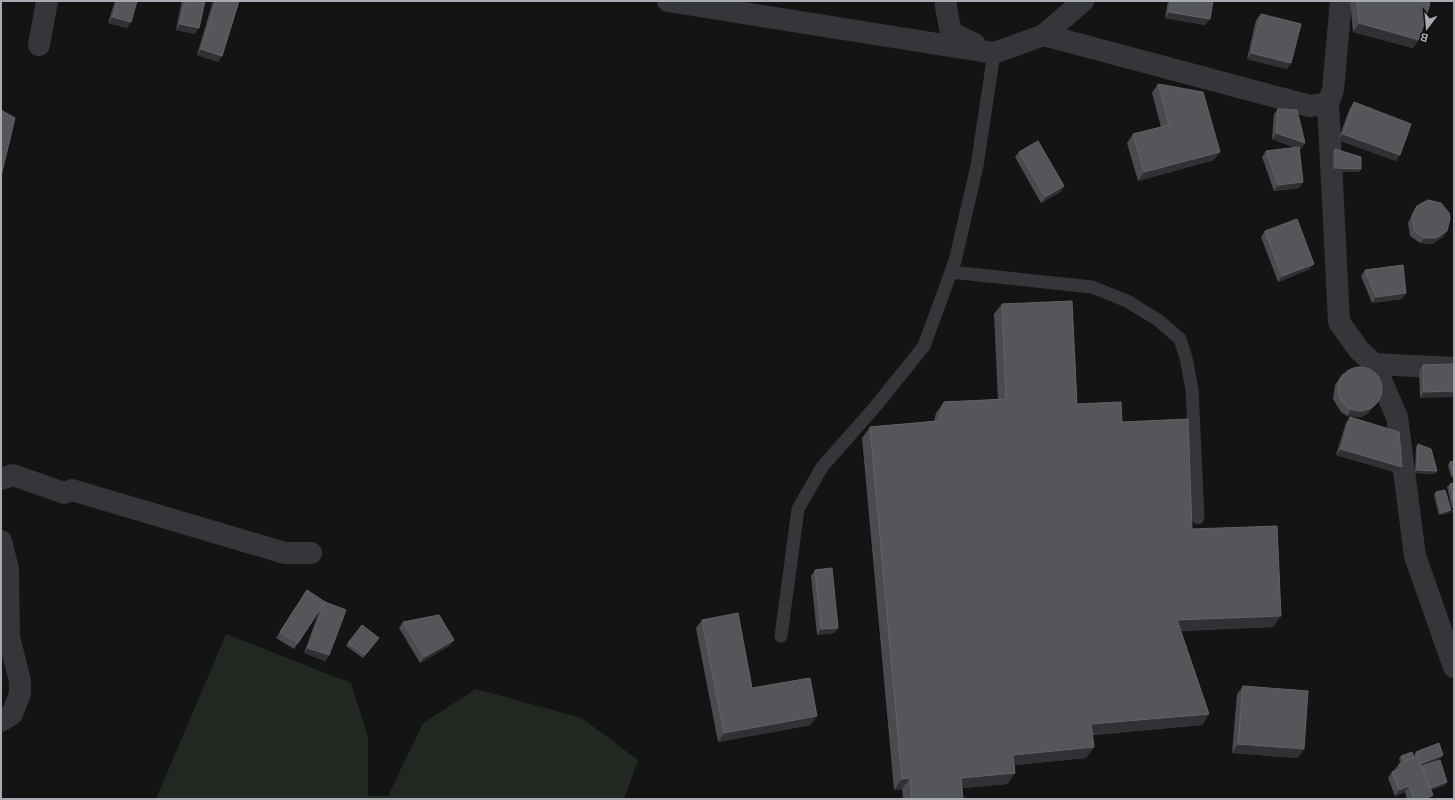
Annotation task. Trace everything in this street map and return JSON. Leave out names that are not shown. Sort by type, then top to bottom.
[{"type":"street","points":[[40,45],[47,1]]},
{"type":"street","points":[[668,1],[994,53],[1044,35],[1083,1]]},
{"type":"street","points":[[946,1],[951,33],[994,53]]},
{"type":"street","points":[[1341,1],[1333,90],[1328,103],[1339,322],[1359,350],[1374,364],[1397,416],[1415,556],[1454,667]]},
{"type":"street","points":[[1044,35],[1310,106],[1328,103]]},
{"type":"street","points":[[1374,364],[1454,368]]},
{"type":"street","points":[[1,479],[13,475],[64,493],[72,490],[284,553],[311,553]]},
{"type":"street","points":[[1,541],[8,569],[9,637],[20,681],[20,694],[12,714],[1,721]]},
{"type":"lane","points":[[781,636],[798,509],[822,467],[875,407],[924,346],[955,261],[977,166],[994,53]]},
{"type":"lane","points":[[951,272],[1092,287],[1127,301],[1158,320],[1180,339],[1186,358],[1192,389],[1198,518]]},
{"type":"shaded area","points":[[226,634],[351,683],[368,737],[368,796],[388,796],[423,723],[476,689],[582,718],[638,760],[624,799],[156,799]]},
{"type":"building","points":[[117,1],[137,1],[131,22],[113,17]]},
{"type":"building","points":[[185,1],[205,1],[199,28],[180,24]]},
{"type":"building","points":[[216,1],[239,1],[222,56],[201,49]]},
{"type":"building","points":[[1171,1],[1213,1],[1210,19],[1169,12]]},
{"type":"building","points":[[1357,1],[1422,1],[1430,3],[1419,40],[1359,23]]},
{"type":"building","points":[[1261,14],[1301,24],[1291,63],[1251,53]]},
{"type":"building","points":[[1158,84],[1203,92],[1220,152],[1144,172],[1133,134],[1169,125]]},
{"type":"building","points":[[1354,102],[1411,124],[1400,155],[1343,134]]},
{"type":"building","points":[[1278,109],[1297,110],[1305,143],[1276,133]]},
{"type":"building","points":[[1,110],[15,118],[1,176]]},
{"type":"building","points":[[1038,141],[1064,186],[1045,197],[1019,152]]},
{"type":"building","points":[[1299,147],[1303,182],[1278,185],[1266,151]]},
{"type":"building","points":[[1335,149],[1361,157],[1361,169],[1335,168]]},
{"type":"building","points":[[1428,200],[1441,203],[1449,213],[1450,219],[1447,231],[1436,238],[1424,238],[1414,230],[1412,217],[1417,206]]},
{"type":"building","points":[[1297,219],[1314,264],[1282,276],[1265,231]]},
{"type":"building","points":[[1403,265],[1406,293],[1376,297],[1365,270]]},
{"type":"building","points":[[1072,301],[1077,404],[1121,402],[1122,422],[1188,419],[1192,529],[1277,526],[1281,616],[1177,620],[1209,714],[1091,724],[1094,747],[1013,755],[1015,773],[961,778],[963,799],[912,799],[910,778],[902,779],[870,427],[938,421],[944,402],[1006,399],[1002,304]]},
{"type":"building","points":[[1454,364],[1454,391],[1424,392],[1423,365]]},
{"type":"building","points":[[1356,367],[1364,367],[1369,368],[1376,373],[1381,380],[1381,398],[1376,405],[1369,410],[1356,411],[1348,408],[1341,401],[1338,393],[1338,385],[1341,377],[1348,370]]},
{"type":"building","points":[[1350,417],[1399,432],[1402,467],[1341,449]]},
{"type":"building","points":[[1418,444],[1431,449],[1437,471],[1417,470]]},
{"type":"building","points":[[1454,461],[1454,474],[1453,474],[1450,462]]},
{"type":"building","points":[[1454,483],[1454,504],[1450,484]]},
{"type":"building","points":[[1445,490],[1451,510],[1441,513],[1436,492]]},
{"type":"building","points":[[832,568],[838,628],[821,629],[815,570]]},
{"type":"building","points":[[307,590],[325,602],[298,643],[280,632]]},
{"type":"building","points":[[325,602],[346,610],[329,655],[308,648]]},
{"type":"building","points":[[738,613],[752,688],[810,678],[817,716],[724,733],[702,620]]},
{"type":"building","points":[[439,615],[454,640],[424,657],[403,622]]},
{"type":"building","points":[[362,625],[379,638],[365,655],[348,643]]},
{"type":"building","points":[[1243,686],[1308,691],[1304,749],[1238,744]]},
{"type":"building","points":[[1439,743],[1443,755],[1420,764],[1416,752]]},
{"type":"building","points":[[1412,752],[1414,757],[1404,761],[1401,756]]},
{"type":"building","points":[[1417,756],[1433,795],[1424,799],[1414,799],[1409,786],[1399,790],[1392,772],[1401,768],[1399,764]]},
{"type":"building","points":[[1440,760],[1447,782],[1430,788],[1422,766]]}]
